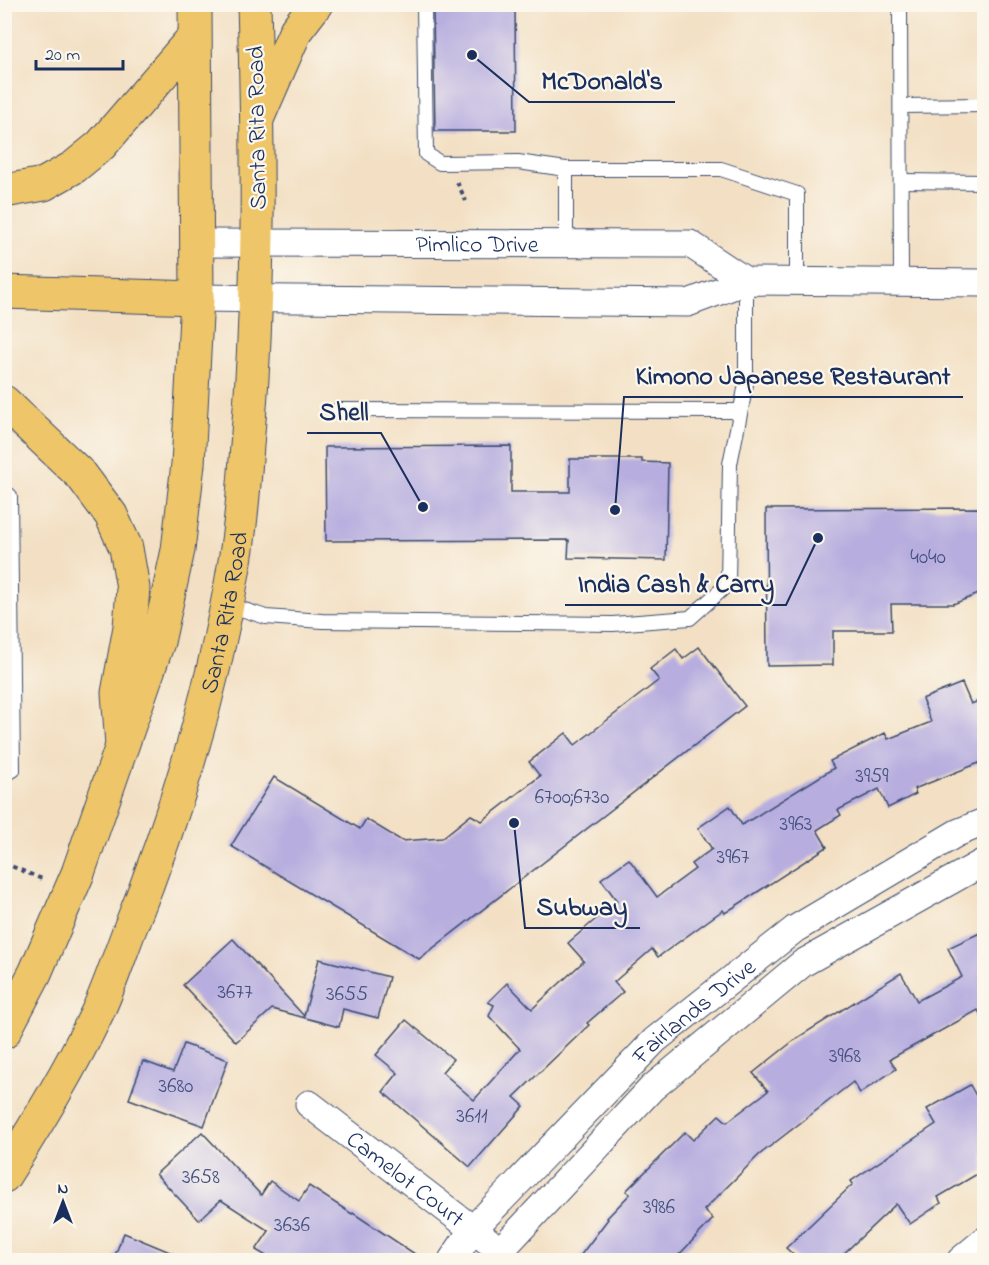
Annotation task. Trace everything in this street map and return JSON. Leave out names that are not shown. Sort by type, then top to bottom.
[{"type":"main road","points":[[4,1032],[35,973],[70,893],[158,642],[178,550],[188,464],[197,298],[195,4]]},
{"type":"main road","name":"Santa Rita Road","points":[[4,1176],[47,1107],[98,1009],[147,885],[182,785],[213,668],[235,560],[254,358],[258,117],[254,4]]},
{"type":"main road","points":[[258,117],[296,30],[316,4]]},
{"type":"main road","points":[[4,191],[44,184],[74,167],[101,145],[194,37]]},
{"type":"main road","points":[[4,292],[197,298]]},
{"type":"main road","points":[[4,402],[82,476],[111,515],[126,548],[133,588],[130,627],[118,693],[122,745]]},
{"type":"street","name":"Pimlico Drive","points":[[197,243],[690,244],[746,281]]},
{"type":"street","points":[[197,298],[688,303],[746,281],[984,283]]},
{"type":"street","name":"Fairlands Drive","points":[[452,1260],[473,1229],[655,1041],[795,929],[957,833],[984,822]]},
{"type":"street","name":"Fairlands Drive","points":[[497,1256],[652,1088],[804,963],[984,862]]},
{"type":"street","name":"Camelot Court","points":[[309,1104],[473,1229],[497,1256]]},
{"type":"street","points":[[961,1260],[984,1241]]},
{"type":"lane","points":[[424,4],[426,154],[440,163],[518,162],[566,169],[721,169],[797,194],[797,281]]},
{"type":"lane","points":[[900,4],[901,282]]},
{"type":"lane","points":[[901,106],[984,105]]},
{"type":"lane","points":[[566,169],[566,243]]},
{"type":"lane","points":[[901,181],[984,182]]},
{"type":"lane","points":[[226,604],[266,617],[322,621],[613,624],[690,618],[728,584],[730,464],[746,384],[746,281]]},
{"type":"lane","points":[[338,410],[740,411]]},
{"type":"lane","points":[[4,491],[10,496],[13,770],[4,775]]},
{"type":"path","points":[[4,863],[70,893]]},
{"type":"building","points":[[515,6],[516,131],[435,131],[433,7]]},
{"type":"building","points":[[511,446],[511,492],[570,492],[570,459],[642,459],[642,462],[668,463],[666,560],[568,558],[569,540],[326,541],[325,447]]},
{"type":"building","points":[[984,508],[984,592],[953,604],[891,604],[892,631],[833,631],[833,665],[767,666],[766,509]]},
{"type":"building","points":[[699,647],[745,706],[419,959],[231,846],[274,777],[360,829],[366,819],[402,841],[442,838],[471,815],[482,821],[540,776],[529,762],[566,733],[575,745],[659,680],[650,669],[676,649],[683,659]]},
{"type":"building","points":[[962,683],[971,704],[984,699],[984,761],[914,789],[916,794],[888,808],[879,789],[838,810],[841,815],[817,830],[827,847],[725,913],[723,910],[658,957],[652,949],[614,982],[623,992],[587,1023],[589,1025],[514,1097],[524,1106],[470,1167],[383,1092],[398,1073],[376,1055],[406,1020],[453,1059],[442,1072],[474,1100],[520,1049],[489,1016],[494,1005],[488,1002],[507,983],[532,1009],[584,961],[568,943],[617,901],[601,879],[629,859],[657,897],[695,869],[691,864],[712,849],[698,828],[730,806],[742,825],[834,768],[830,761],[885,733],[888,739],[931,722],[922,699]]},
{"type":"building","points":[[984,931],[984,1022],[978,1010],[890,1059],[896,1069],[860,1093],[853,1082],[759,1155],[704,1210],[713,1219],[674,1260],[577,1260],[607,1218],[630,1194],[626,1191],[685,1132],[693,1140],[719,1115],[727,1122],[768,1091],[753,1073],[797,1038],[901,973],[917,1001],[962,977],[948,948]]},
{"type":"building","points":[[233,939],[304,1016],[319,959],[389,977],[378,1018],[343,1009],[339,1027],[272,1009],[236,1042],[183,985]]},
{"type":"building","points":[[184,1044],[228,1060],[204,1126],[129,1099],[143,1061],[173,1072]]},
{"type":"building","points":[[970,1085],[984,1110],[984,1170],[938,1197],[941,1203],[910,1224],[896,1204],[837,1260],[799,1260],[786,1248],[853,1184],[851,1181],[936,1124],[927,1109]]},
{"type":"building","points":[[202,1132],[261,1195],[270,1181],[299,1201],[309,1186],[424,1260],[273,1260],[256,1250],[269,1231],[221,1200],[199,1220],[156,1174]]},
{"type":"building","points":[[124,1233],[189,1260],[113,1260]]},
{"type":"place","name":"McDonald's","points":[[472,55]]},
{"type":"place","name":"Shell","points":[[423,507]]},
{"type":"place","name":"Kimono Japanese Restaurant","points":[[615,510]]},
{"type":"place","name":"India Cash & Carry","points":[[818,538]]},
{"type":"place","name":"Subway","points":[[514,823]]}]
